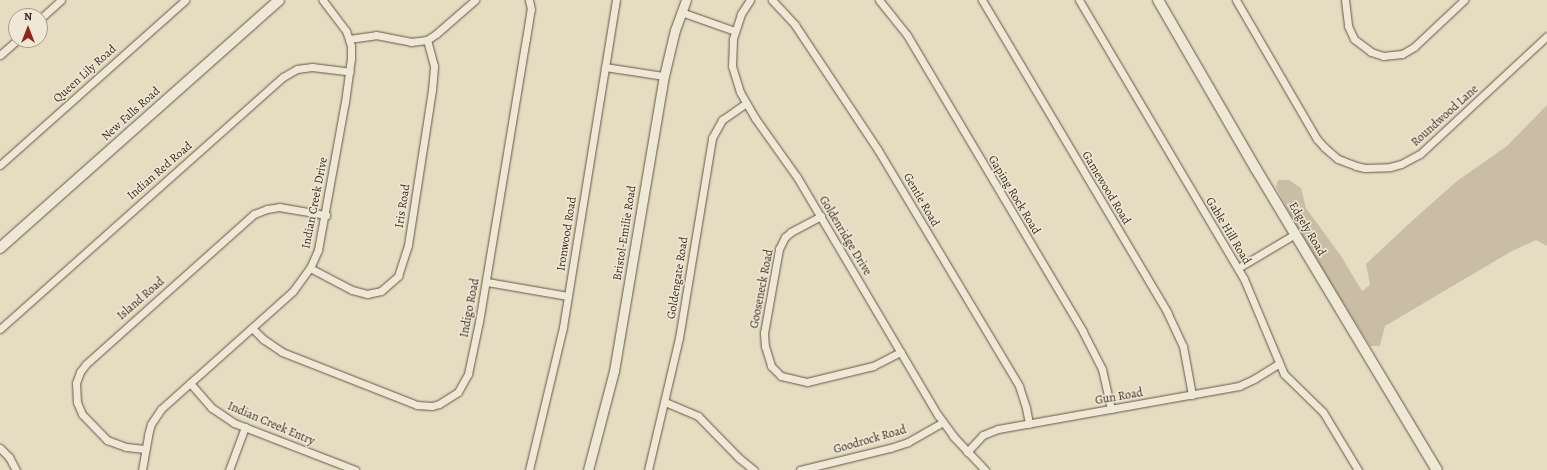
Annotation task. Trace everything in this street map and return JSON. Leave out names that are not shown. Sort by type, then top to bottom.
[{"type":"main road","name":"New Falls Road","points":[[0,248],[279,0]]},
{"type":"main road","name":"Edgely Road","points":[[1158,0],[1295,234],[1437,470]]},
{"type":"street","points":[[48,12],[61,0]]},
{"type":"street","name":"Queen Lily Road","points":[[0,165],[185,0]]},
{"type":"street","name":"Indian Creek Drive","points":[[142,470],[151,424],[161,409],[293,291],[310,268],[321,243],[350,72],[351,58],[349,39],[341,22],[323,0]]},
{"type":"street","points":[[349,39],[376,34],[411,42],[426,40],[436,34],[475,0]]},
{"type":"street","name":"Indigo Road","points":[[252,328],[263,340],[282,352],[401,399],[417,404],[432,406],[454,396],[466,381],[486,282],[530,14],[529,0]]},
{"type":"street","name":"Ironwood Road","points":[[529,470],[555,366],[568,296],[616,0]]},
{"type":"street","name":"Bristol-Emilie Road","points":[[588,470],[614,371],[664,76],[681,12],[686,0]]},
{"type":"street","name":"Goldenridge Drive","points":[[750,0],[735,31],[732,50],[732,66],[736,83],[746,103],[797,177],[821,216],[943,422],[966,452],[985,470]]},
{"type":"street","name":"Gentle Road","points":[[772,0],[785,12],[795,26],[878,150],[1019,386],[1029,424]]},
{"type":"street","name":"Gaping Rock Road","points":[[879,0],[907,35],[1083,332],[1102,369],[1111,410]]},
{"type":"street","name":"Gamewood Road","points":[[982,0],[1167,312],[1183,346],[1192,395]]},
{"type":"street","name":"Gable Hill Road","points":[[1079,0],[1238,268],[1252,296],[1278,364],[1290,381],[1323,412],[1358,470]]},
{"type":"street","name":"Roundwood Lane","points":[[1236,0],[1317,138],[1324,147],[1338,159],[1365,168],[1390,167],[1401,164],[1420,154],[1547,36]]},
{"type":"street","points":[[1345,0],[1348,26],[1354,39],[1371,52],[1383,56],[1402,54],[1414,47],[1464,0]]},
{"type":"street","points":[[681,12],[735,31]]},
{"type":"street","name":"Iris Road","points":[[310,268],[347,288],[367,294],[381,291],[398,276],[408,245],[432,90],[434,66],[426,40]]},
{"type":"street","points":[[0,55],[8,48]]},
{"type":"street","name":"Indian Red Road","points":[[0,329],[284,77],[297,69],[312,67],[350,72]]},
{"type":"street","points":[[606,67],[664,76]]},
{"type":"street","name":"Goldengate Road","points":[[648,470],[679,338],[712,138],[722,120],[746,103]]},
{"type":"street","name":"Island Road","points":[[145,449],[126,446],[107,440],[82,414],[77,402],[76,383],[80,372],[86,364],[259,211],[280,207],[326,215]]},
{"type":"street","name":"Gooseneck Road","points":[[821,216],[791,232],[785,237],[779,249],[764,333],[765,346],[771,366],[781,376],[806,382],[873,366],[901,352]]},
{"type":"street","points":[[1238,268],[1295,234]]},
{"type":"street","points":[[486,282],[568,296]]},
{"type":"street","name":"Gun Road","points":[[966,452],[980,438],[990,432],[1192,395],[1247,383],[1278,364]]},
{"type":"street","name":"Indian Creek Entry","points":[[190,383],[220,415],[245,427],[355,470]]},
{"type":"street","points":[[665,402],[698,416],[738,458],[754,470]]},
{"type":"street","name":"Goodrock Road","points":[[800,470],[896,446],[921,435],[943,422]]},
{"type":"street","points":[[229,470],[245,427]]},
{"type":"street","points":[[0,448],[9,456],[16,470]]},
{"type":"shaded area","points":[[1547,105],[1547,246],[1536,240],[1512,251],[1385,326],[1380,346],[1370,346],[1298,230],[1276,187],[1278,180],[1289,180],[1301,188],[1306,208],[1341,256],[1362,291],[1370,285],[1366,264],[1457,181],[1507,146]]}]
